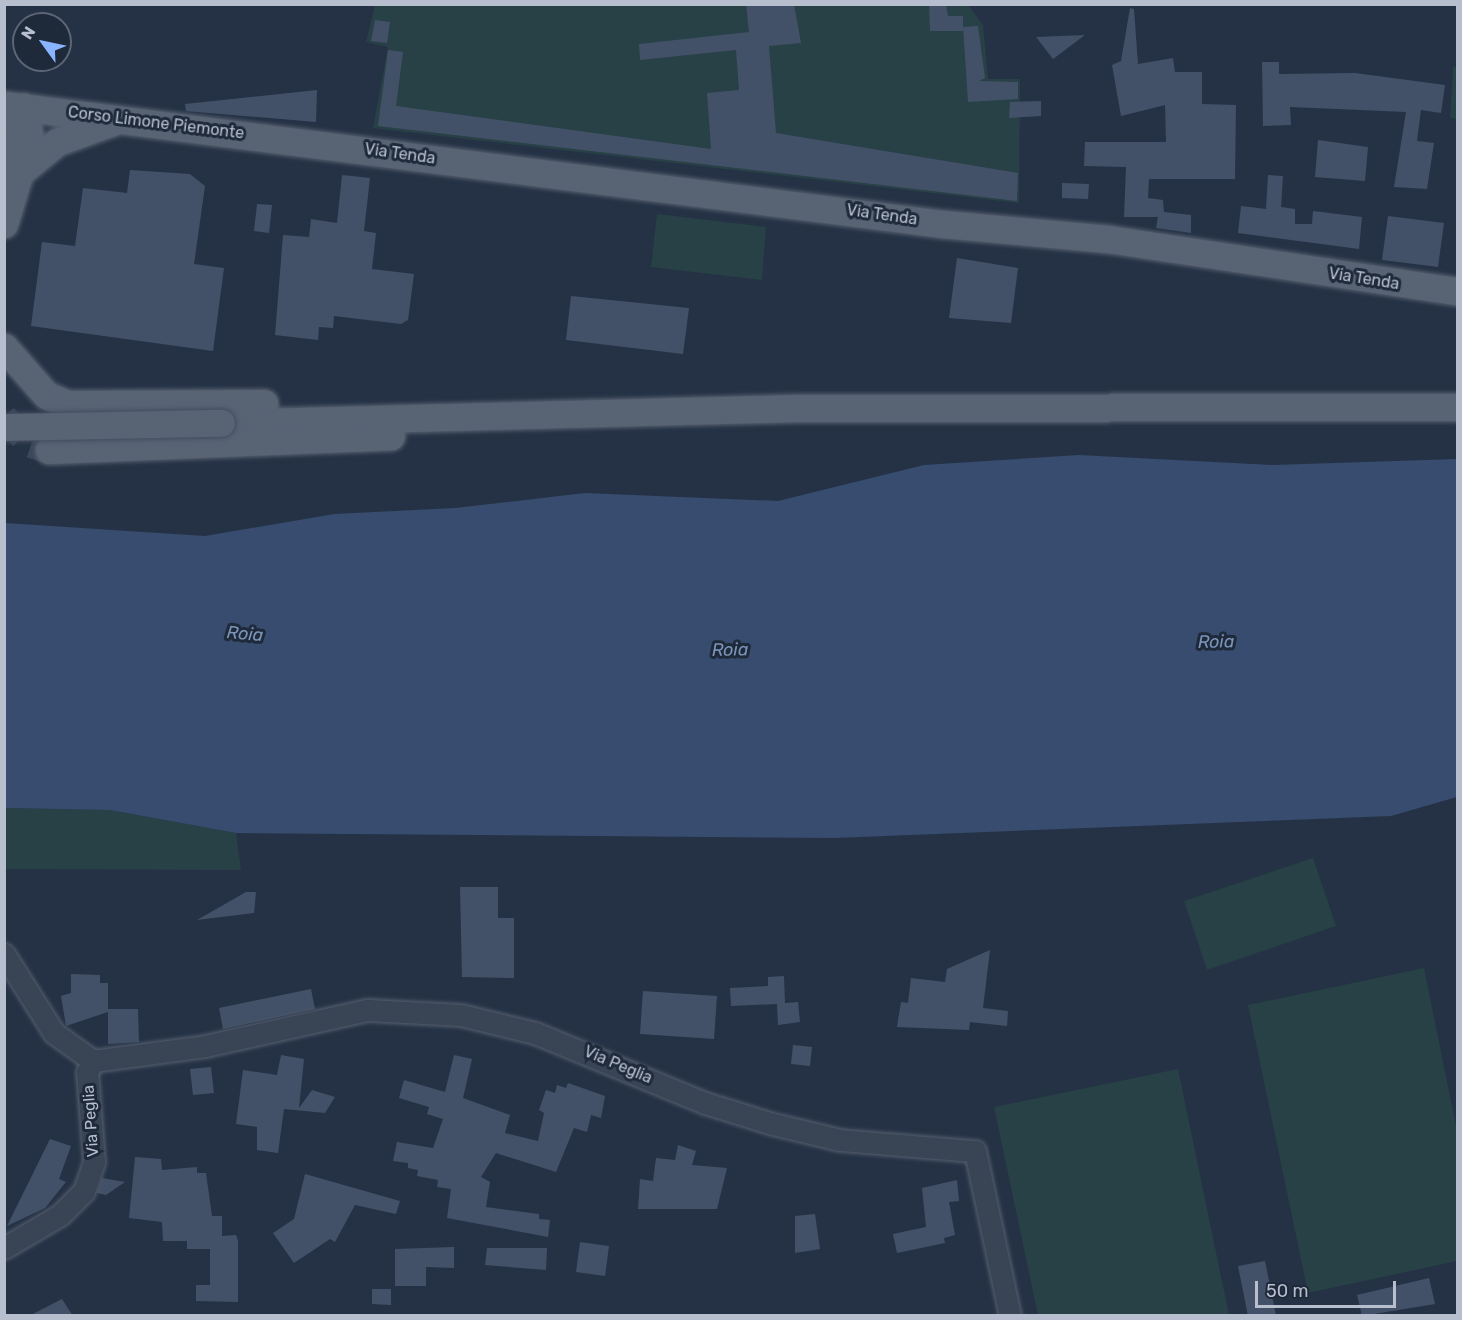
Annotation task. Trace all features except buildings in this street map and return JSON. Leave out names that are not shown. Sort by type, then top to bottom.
[{"type":"main road","name":"Corso Limone Piemonte","points":[[14,106],[118,121],[307,142]]},
{"type":"main road","points":[[4,224],[14,167],[14,106]]},
{"type":"main road","points":[[14,167],[57,142],[118,121]]},
{"type":"main road","name":"Via Tenda","points":[[307,142],[943,224],[1108,239],[1458,291]]},
{"type":"main road","points":[[4,347],[46,395],[67,404],[514,399],[598,412]]},
{"type":"main road","points":[[4,427],[799,408],[1458,407]]},
{"type":"main road","points":[[49,450],[496,431],[598,412]]},
{"type":"street","name":"Via Peglia","points":[[4,954],[54,1033],[93,1060],[205,1046],[368,1010],[461,1015],[545,1036],[705,1103],[772,1124],[840,1140],[975,1151],[1010,1316]]},
{"type":"street","name":"Via Peglia","points":[[4,1248],[60,1215],[84,1191],[94,1162],[87,1071],[93,1060]]},
{"type":"green space","points":[[375,5],[968,5],[983,25],[988,79],[1020,79],[1019,203],[373,128],[388,47],[366,42]]},
{"type":"green space","points":[[1453,67],[1457,67],[1457,119],[1450,118]]},
{"type":"green space","points":[[657,214],[766,227],[762,280],[651,267]]},
{"type":"green space","points":[[5,808],[110,810],[236,833],[241,870],[5,869]]},
{"type":"green space","points":[[1313,858],[1336,926],[1207,970],[1184,901]]},
{"type":"green space","points":[[1424,968],[1457,1131],[1457,1261],[1308,1293],[1248,1005]]},
{"type":"green space","points":[[1178,1069],[1229,1315],[1038,1315],[994,1107]]},
{"type":"water","name":"Roia","points":[[1079,455],[1273,465],[1457,459],[1457,797],[1391,816],[835,838],[236,833],[110,810],[5,808],[5,523],[205,536],[334,514],[455,508],[585,493],[778,501],[924,465]]},
{"type":"tunnel","points":[[4,417],[31,444],[49,450]]}]
